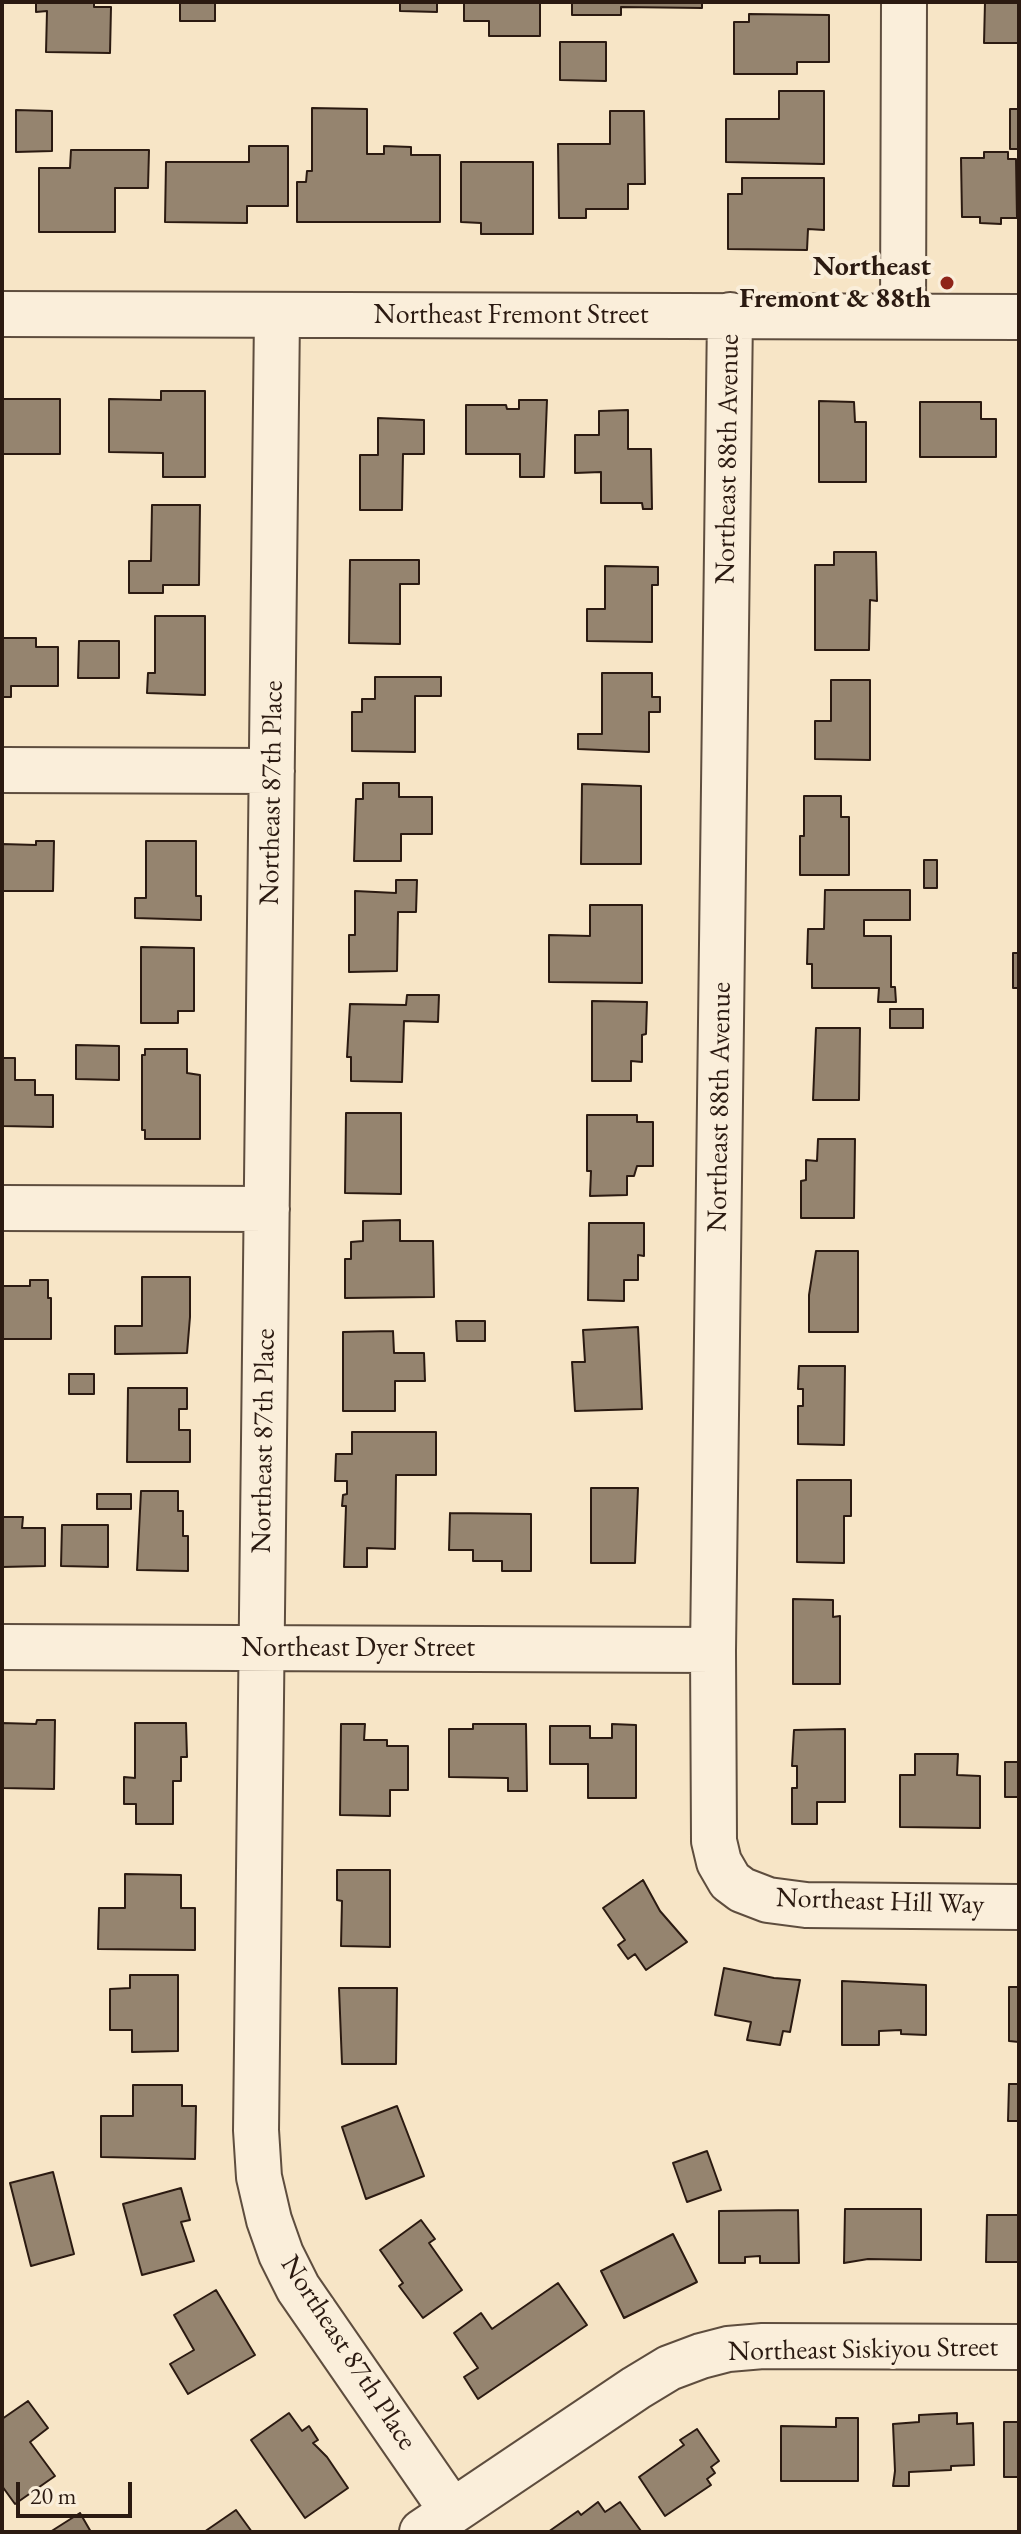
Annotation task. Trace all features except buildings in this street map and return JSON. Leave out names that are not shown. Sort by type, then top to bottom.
[{"type":"street","points":[[903,315],[904,2]]},
{"type":"street","name":"Northeast Fremont Street","points":[[2,314],[1019,317]]},
{"type":"street","name":"Northeast 88th Avenue","points":[[730,315],[713,1650],[714,1841],[719,1862],[730,1881],[742,1890]]},
{"type":"street","name":"Northeast 87th Place","points":[[277,316],[256,2130],[262,2191],[281,2254],[298,2288],[437,2521]]},
{"type":"street","points":[[2,770],[272,771]]},
{"type":"street","points":[[2,1208],[267,1209]]},
{"type":"street","name":"Northeast Dyer Street","points":[[2,1647],[713,1650]]},
{"type":"street","name":"Northeast Hill Way","points":[[742,1890],[768,1900],[806,1905],[1019,1907]]},
{"type":"street","name":"Northeast Siskiyou Street","points":[[437,2521],[636,2388],[669,2368],[701,2356],[728,2349],[763,2346],[1019,2347]]},
{"type":"place","name":"Northeast Fremont & 88th","points":[[947,283]]}]
